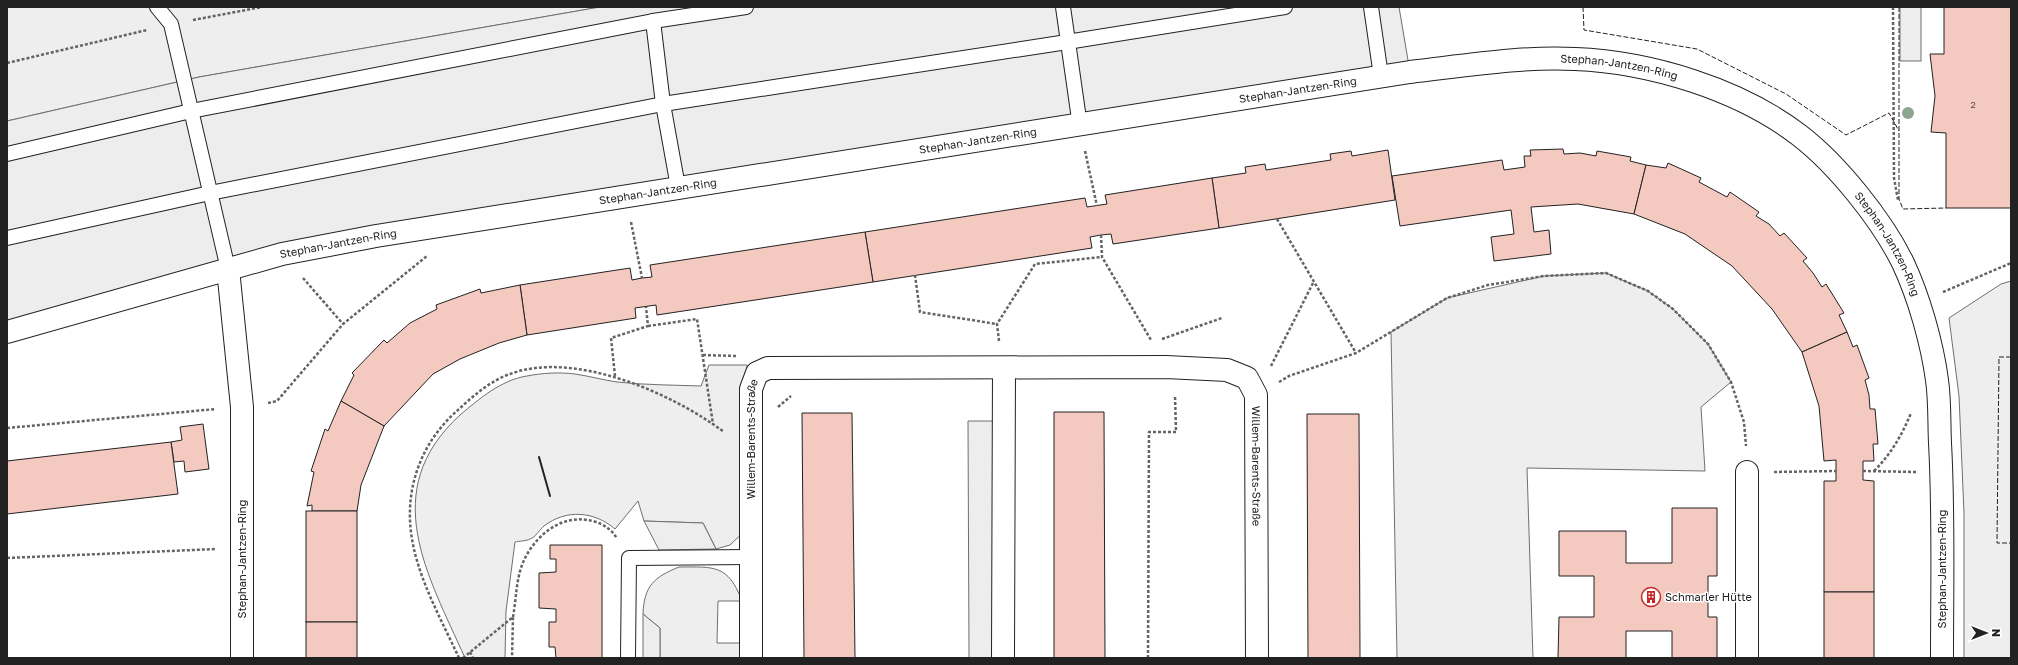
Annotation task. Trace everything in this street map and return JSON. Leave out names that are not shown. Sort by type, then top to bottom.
[{"type":"street","name":"Stephan-Jantzen-Ring","points":[[7,332],[228,268],[282,254],[376,236],[678,187],[1080,126],[1381,76],[1505,62],[1574,59],[1611,62],[1659,72],[1712,88],[1758,109],[1797,134],[1843,176],[1878,222],[1903,263],[1918,302],[1928,336],[1937,380],[1942,472],[1942,658]]},
{"type":"street","name":"Stephan-Jantzen-Ring","points":[[228,268],[242,406],[242,658]]},
{"type":"street","name":"Willem-Barents-Straße","points":[[751,658],[751,389],[757,373],[768,368],[1166,367],[1227,370],[1247,378],[1256,395],[1257,658]]},
{"type":"street","points":[[1003,658],[1004,368]]},
{"type":"street","points":[[1747,472],[1747,658]]},
{"type":"lane","points":[[157,7],[171,24],[228,268]]},
{"type":"lane","points":[[7,154],[191,111],[653,21],[746,7]]},
{"type":"lane","points":[[1063,7],[1080,126]]},
{"type":"lane","points":[[7,238],[210,193],[663,104],[1285,7]]},
{"type":"lane","points":[[1371,7],[1381,76]]},
{"type":"lane","points":[[653,21],[663,104],[678,187]]},
{"type":"lane","points":[[628,658],[629,558],[751,557]]},
{"type":"path","points":[[7,63],[171,24],[262,7]]},
{"type":"path","points":[[1894,7],[1894,178],[1898,201]]},
{"type":"path","points":[[1080,126],[1097,206]]},
{"type":"path","points":[[626,196],[642,278]]},
{"type":"path","points":[[1277,219],[1356,353]]},
{"type":"path","points":[[1101,235],[1102,257],[1175,384],[1176,432],[1149,432],[1148,658]]},
{"type":"path","points":[[282,254],[343,324]]},
{"type":"path","points":[[1004,368],[997,324],[1035,264],[1102,257]]},
{"type":"path","points":[[1918,302],[2011,264]]},
{"type":"path","points":[[1256,395],[1289,376],[1356,353],[1447,298],[1488,286],[1544,276],[1606,273],[1648,291],[1673,309],[1708,344],[1731,382],[1744,422],[1747,472],[1836,471]]},
{"type":"path","points":[[915,275],[920,312],[997,324]]},
{"type":"path","points":[[1256,395],[1314,281]]},
{"type":"path","points":[[646,307],[648,326]]},
{"type":"path","points":[[1152,342],[1222,318]]},
{"type":"path","points":[[615,376],[611,338],[648,326],[697,319],[713,424]]},
{"type":"path","points":[[458,658],[420,571],[411,533],[410,510],[412,485],[421,459],[433,436],[470,398],[488,385],[510,374],[534,368],[558,366],[583,369],[615,376],[687,407],[751,452]]},
{"type":"path","points":[[774,412],[784,401],[797,392]]},
{"type":"path","points":[[1874,471],[1887,459],[1900,438],[1913,410]]},
{"type":"path","points":[[1863,471],[1920,472]]},
{"type":"path","points":[[512,658],[513,617],[522,566],[531,550],[550,528],[562,521],[577,518],[590,520],[604,525],[615,535],[619,545]]},
{"type":"path","points":[[7,558],[242,548]]},
{"type":"path","points":[[463,658],[513,617]]},
{"type":"path","points":[[470,652],[473,658]]},
{"type":"shaded area","points":[[7,7],[600,7],[199,77],[7,121]]},
{"type":"shaded area","points":[[600,7],[1399,7],[1410,72],[459,222],[7,332],[7,121],[199,77]]},
{"type":"shaded area","points":[[1900,7],[1921,7],[1921,61],[1900,61]]},
{"type":"shaded area","points":[[1606,273],[1648,291],[1673,309],[1708,344],[1731,382],[1701,407],[1705,471],[1527,468],[1533,658],[1397,658],[1391,332],[1447,298],[1544,276]]},
{"type":"shaded area","points":[[2011,281],[2011,658],[1964,658],[1964,513],[1959,396],[1949,318],[2001,284]]},
{"type":"shaded area","points":[[709,365],[747,365],[747,529],[730,545],[716,549],[703,523],[644,521],[638,501],[615,529],[598,519],[580,514],[561,517],[544,526],[532,538],[515,542],[506,611],[505,658],[465,658],[437,596],[425,565],[418,534],[415,503],[421,473],[435,444],[460,415],[491,391],[517,378],[539,374],[563,373],[628,383],[701,386]]},
{"type":"shaded area","points":[[968,421],[1004,421],[1003,658],[969,658]]},
{"type":"shaded area","points":[[644,521],[703,523],[716,549],[659,550]]},
{"type":"shaded area","points":[[679,567],[711,568],[725,574],[731,580],[742,601],[718,601],[717,643],[741,643],[741,658],[660,658],[660,628],[643,614],[644,604],[648,589],[652,584],[663,575]]},
{"type":"shaded area","points":[[643,614],[660,628],[660,658],[643,658]]},
{"type":"building","points":[[1944,7],[2011,7],[2011,208],[1946,208],[1946,133],[1931,132],[1935,96],[1930,54],[1944,54]]},
{"type":"building","points":[[1563,149],[1564,154],[1580,153],[1596,156],[1597,151],[1631,157],[1630,161],[1646,165],[1634,214],[1578,204],[1531,207],[1534,232],[1549,230],[1551,254],[1494,261],[1491,237],[1514,234],[1511,210],[1400,226],[1392,176],[1502,160],[1504,170],[1525,167],[1524,156],[1531,156],[1530,150]]},
{"type":"building","points":[[1388,150],[1395,200],[1219,228],[1212,178],[1246,173],[1245,167],[1265,164],[1266,170],[1331,160],[1330,154],[1351,151],[1352,156]]},
{"type":"building","points":[[1668,163],[1701,178],[1699,182],[1727,197],[1730,192],[1759,212],[1756,216],[1769,224],[1780,236],[1784,233],[1807,258],[1803,261],[1822,287],[1826,284],[1844,313],[1839,315],[1847,332],[1802,352],[1772,309],[1732,266],[1685,234],[1634,214],[1646,165],[1666,168]]},
{"type":"building","points":[[1212,178],[1219,228],[1113,244],[1111,234],[1101,235],[1090,237],[1092,248],[873,282],[865,232],[1085,198],[1087,207],[1107,204],[1105,195]]},
{"type":"building","points":[[865,232],[873,282],[657,315],[656,305],[635,308],[636,318],[527,335],[520,285],[630,268],[632,280],[652,277],[650,265]]},
{"type":"building","points":[[520,285],[527,335],[499,343],[460,359],[433,374],[384,426],[341,401],[354,375],[352,373],[384,340],[387,343],[410,323],[437,309],[436,305],[480,289],[481,293]]},
{"type":"building","points":[[1847,332],[1853,347],[1857,345],[1869,378],[1865,380],[1869,395],[1870,409],[1875,409],[1878,444],[1873,444],[1874,461],[1863,461],[1863,480],[1874,481],[1874,592],[1824,592],[1824,481],[1836,481],[1836,460],[1824,461],[1819,406],[1802,352]]},
{"type":"building","points":[[341,401],[384,426],[361,485],[357,511],[312,511],[312,505],[307,506],[314,472],[311,471],[325,429],[328,431]]},
{"type":"building","points":[[1054,412],[1104,412],[1105,658],[1054,658]]},
{"type":"building","points":[[802,413],[852,413],[855,658],[804,658]]},
{"type":"building","points":[[1307,414],[1359,414],[1360,658],[1308,658]]},
{"type":"building","points":[[203,424],[209,469],[185,472],[184,461],[174,462],[171,442],[182,440],[180,427]]},
{"type":"building","points":[[171,442],[178,494],[7,514],[7,461]]},
{"type":"building","name":"Schmarler Hütte","points":[[1672,508],[1717,508],[1717,576],[1708,576],[1708,617],[1717,617],[1717,658],[1672,658],[1672,631],[1626,631],[1626,658],[1558,658],[1559,617],[1594,617],[1594,576],[1559,576],[1559,531],[1626,531],[1626,563],[1672,563]]},
{"type":"building","points":[[306,511],[357,511],[357,622],[306,622]]},
{"type":"building","points":[[550,545],[602,545],[602,658],[556,658],[555,647],[549,647],[549,622],[556,622],[556,609],[539,608],[539,573],[556,572],[556,559],[550,559]]},
{"type":"building","points":[[1824,592],[1874,592],[1874,658],[1824,658]]},
{"type":"building","points":[[306,622],[357,622],[357,658],[306,658]]},
{"type":"fence","points":[[1583,7],[1584,30],[1697,49],[1786,94],[1846,135],[1889,113],[1899,131]]},
{"type":"fence","points":[[1899,7],[1899,199],[1903,209],[1946,208]]},
{"type":"fence","points":[[2011,357],[1999,357],[1997,543],[2011,543]]},
{"type":"wall","points":[[539,457],[550,496]]},
{"type":"place","name":"Schmarler Hütte","points":[[1651,597]]}]
